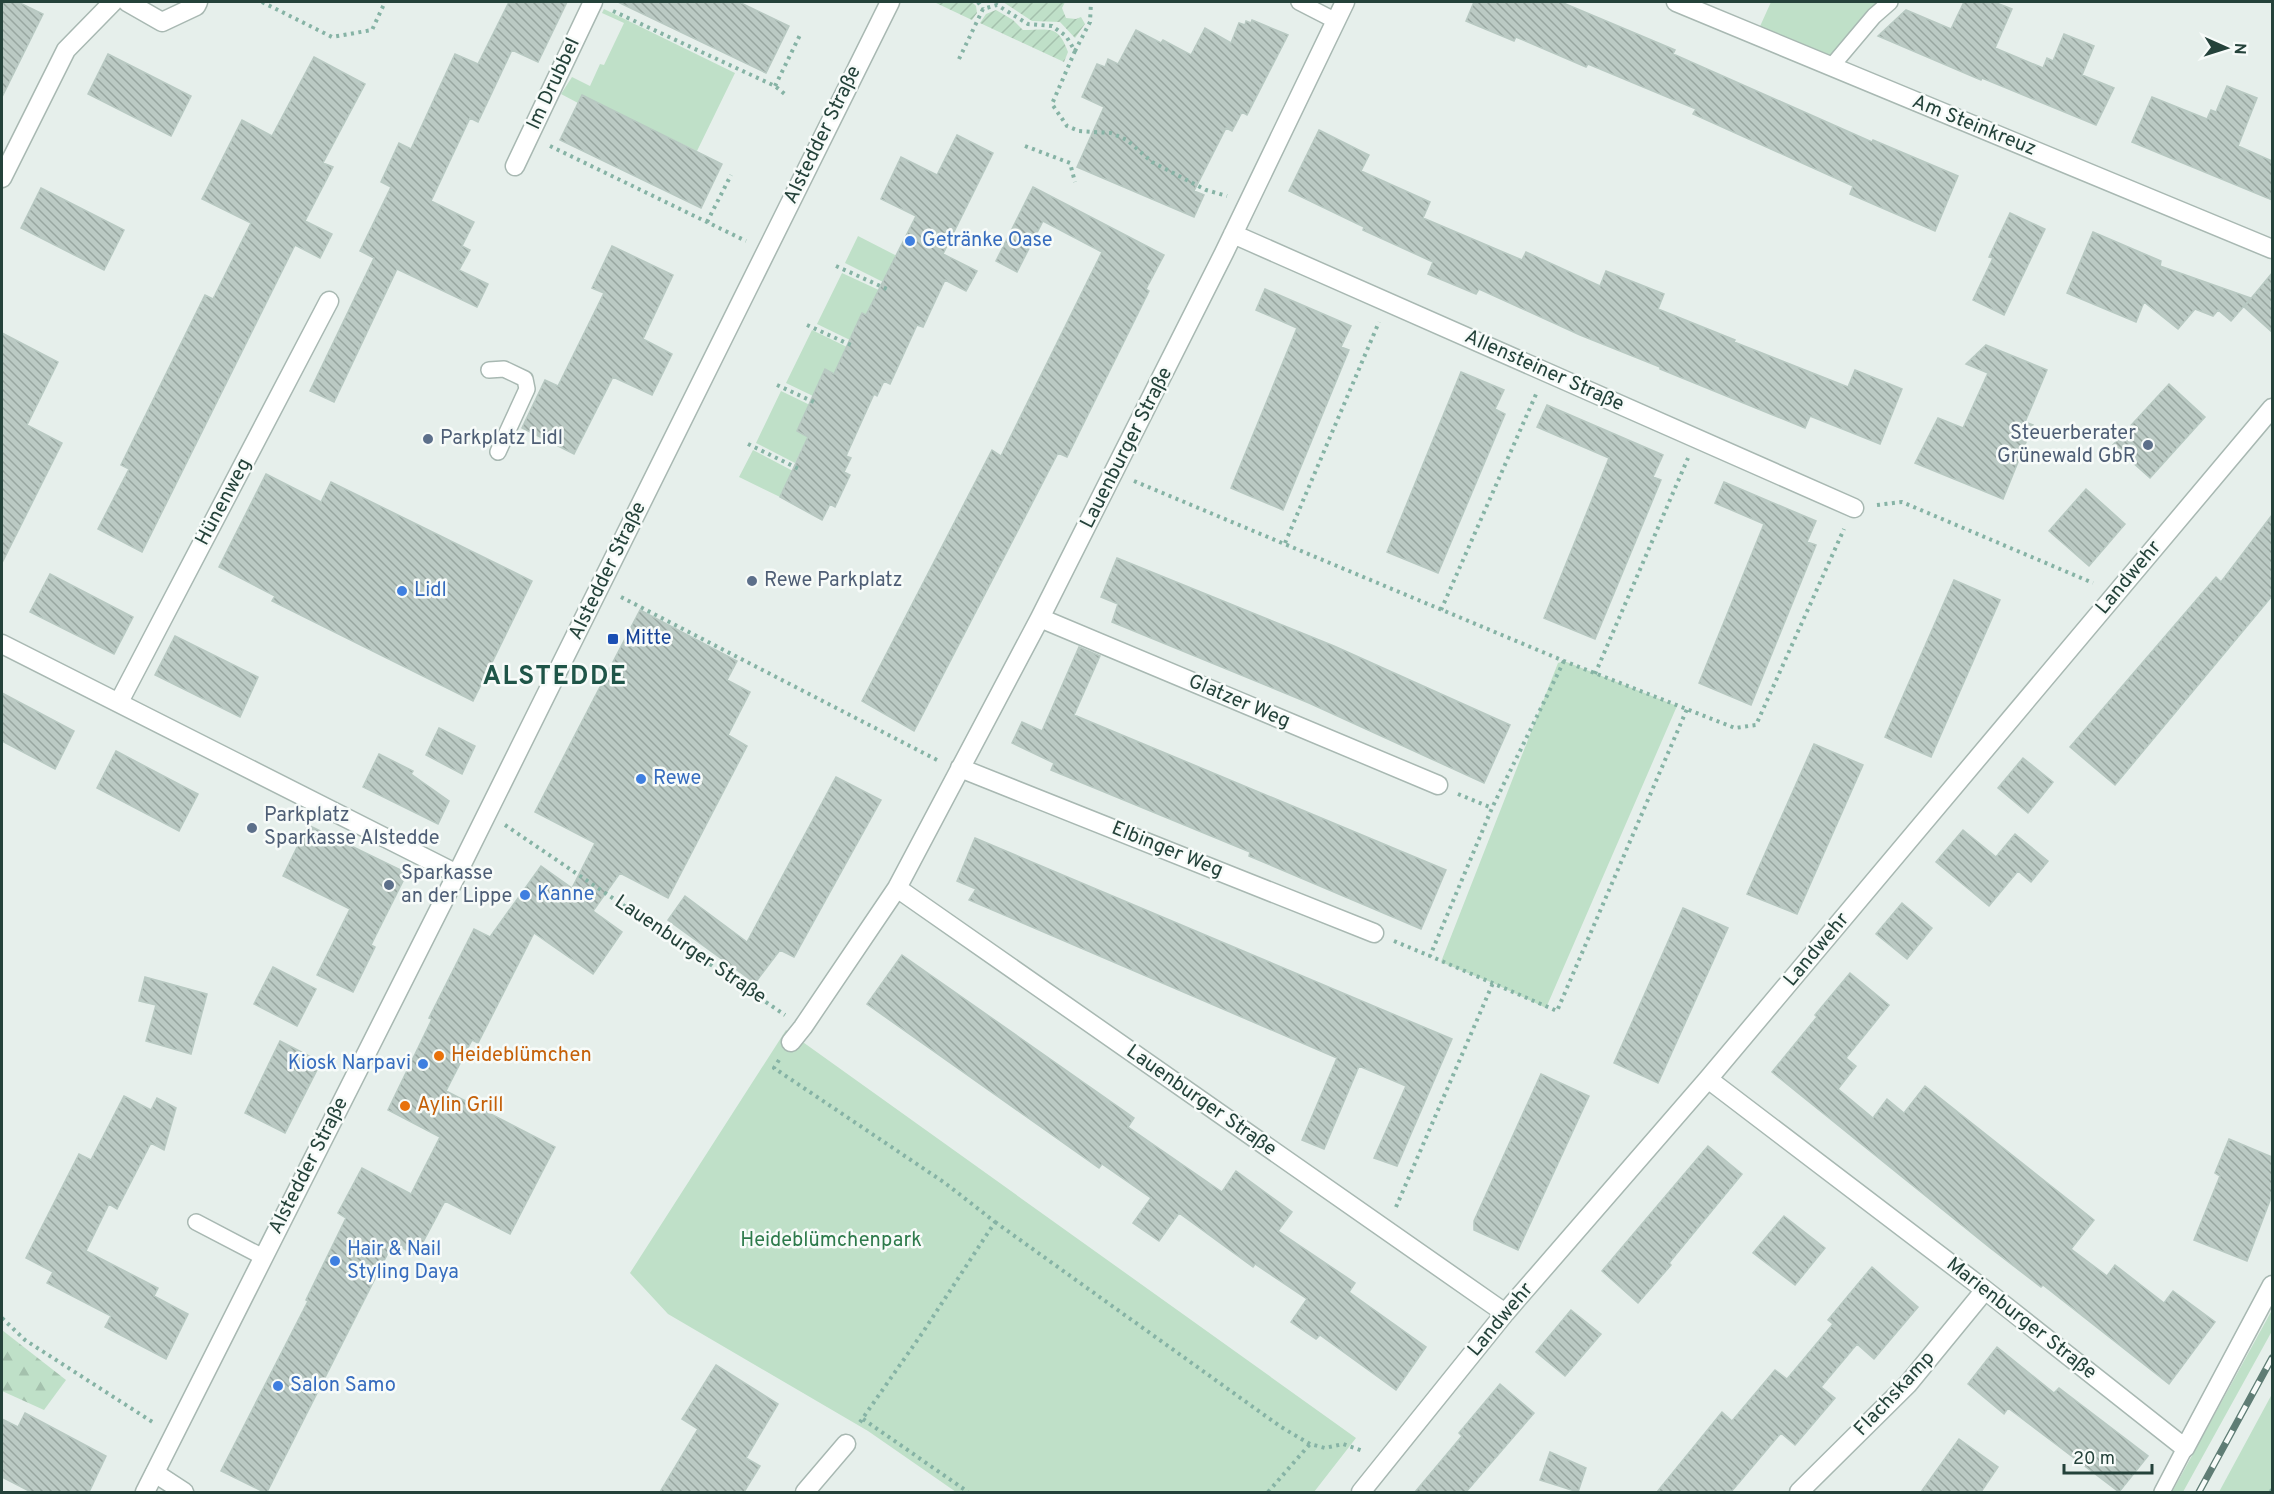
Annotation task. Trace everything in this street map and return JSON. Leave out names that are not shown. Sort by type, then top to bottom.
[{"type":"street","points":[[2,178],[66,50],[113,2]]},
{"type":"street","points":[[127,2],[162,22],[196,6],[198,2]]},
{"type":"street","name":"Im Drubbel","points":[[515,166],[593,2]]},
{"type":"street","name":"Alstedder Straße","points":[[145,1492],[601,586],[890,2]]},
{"type":"street","name":"Lauenburger Straße","points":[[791,1042],[897,888],[1114,473],[1345,2]]},
{"type":"street","name":"Am Steinkreuz","points":[[1676,2],[2272,249]]},
{"type":"street","name":"Allensteiner Straße","points":[[1233,234],[1854,508]]},
{"type":"street","name":"Hünenweg","points":[[119,702],[329,301]]},
{"type":"street","name":"Landwehr","points":[[1361,1492],[1505,1313],[1708,1079],[2272,408]]},
{"type":"street","name":"Glatzer Weg","points":[[1040,618],[1438,785]]},
{"type":"street","points":[[2,644],[457,874]]},
{"type":"street","name":"Elbinger Weg","points":[[960,768],[1374,933]]},
{"type":"street","name":"Lauenburger Straße","points":[[897,888],[1505,1313]]},
{"type":"street","name":"Marienburger Straße","points":[[1708,1079],[1985,1290],[2185,1448]]},
{"type":"street","points":[[2185,1448],[2272,1285]]},
{"type":"street","name":"Flachskamp","points":[[1799,1492],[1908,1384],[1985,1290]]},
{"type":"street","points":[[805,1492],[846,1443]]},
{"type":"street","points":[[155,1473],[184,1492]]},
{"type":"lane","points":[[1299,2],[1336,21]]},
{"type":"lane","points":[[1831,67],[1874,16],[1890,2]]},
{"type":"lane","points":[[489,370],[504,369],[525,379],[527,388],[498,452]]},
{"type":"lane","points":[[195,1222],[263,1257]]},
{"type":"lane","points":[[2162,1492],[2185,1448]]},
{"type":"path","points":[[262,2],[332,36],[372,30],[386,2]]},
{"type":"path","points":[[593,2],[775,86],[786,95]]},
{"type":"path","points":[[978,2],[983,9]]},
{"type":"path","points":[[1091,2],[1090,22],[1052,104],[1067,126],[1079,131],[1111,133],[1128,140],[1152,162],[1206,190],[1247,203]]},
{"type":"path","points":[[959,59],[983,9],[997,5],[1028,24],[1052,26],[1066,36],[1075,51]]},
{"type":"path","points":[[775,86],[800,35]]},
{"type":"path","points":[[529,136],[766,250]]},
{"type":"path","points":[[1025,146],[1070,164],[1075,182]]},
{"type":"path","points":[[707,222],[731,175]]},
{"type":"path","points":[[836,266],[887,289]]},
{"type":"path","points":[[1285,543],[1388,302]]},
{"type":"path","points":[[807,325],[853,346]]},
{"type":"path","points":[[1441,610],[1545,372]]},
{"type":"path","points":[[777,385],[816,403]]},
{"type":"path","points":[[1595,674],[1697,439]]},
{"type":"path","points":[[748,444],[799,469]]},
{"type":"path","points":[[1114,473],[1595,674],[1736,728],[1756,725],[1854,508],[1902,502],[2117,593]]},
{"type":"path","points":[[601,586],[934,760],[960,768]]},
{"type":"path","points":[[1431,956],[1492,808],[1564,661]]},
{"type":"path","points":[[1374,933],[1557,1011],[1687,709]]},
{"type":"path","points":[[1438,785],[1492,808]]},
{"type":"path","name":"Lauenburger Straße","points":[[487,813],[803,1027]]},
{"type":"path","points":[[1386,1230],[1493,983]]},
{"type":"path","points":[[791,1042],[774,1068],[945,1183],[995,1222],[1281,1427],[1310,1444],[1325,1448],[1343,1444],[1362,1450],[1384,1465]]},
{"type":"path","points":[[846,1443],[995,1222]]},
{"type":"path","points":[[2,1318],[25,1340],[173,1436]]},
{"type":"path","points":[[863,1419],[968,1492]]},
{"type":"path","points":[[1268,1492],[1310,1444]]},
{"type":"green space","points":[[934,2],[972,2],[976,6],[977,13],[972,20]]},
{"type":"green space","points":[[1003,2],[1065,2],[1062,8],[1066,18],[1081,17],[1085,24],[1075,38],[1060,22],[1032,21]]},
{"type":"green space","points":[[1771,2],[1881,2],[1828,62],[1757,33]]},
{"type":"green space","points":[[604,9],[735,73],[697,151],[582,96],[578,103],[561,94],[572,77],[590,86],[600,64],[604,65],[624,23],[602,13]]},
{"type":"green space","points":[[996,10],[1013,20],[1023,30],[1052,30],[1056,33],[1061,37],[1068,52],[1064,62],[980,23],[986,14]]},
{"type":"green space","points":[[858,236],[897,256],[883,282],[845,263]]},
{"type":"green space","points":[[842,273],[881,291],[869,316],[863,313],[850,340],[817,324]]},
{"type":"green space","points":[[812,330],[847,347],[834,374],[825,370],[813,396],[786,383]]},
{"type":"green space","points":[[781,391],[810,405],[808,437],[795,463],[756,443]]},
{"type":"green space","points":[[753,450],[793,471],[780,497],[739,477]]},
{"type":"green space","points":[[1564,661],[1677,706],[1546,1008],[1441,962],[1558,663]]},
{"type":"green space","name":"Heideblümchenpark","points":[[786,1030],[1356,1438],[1314,1492],[956,1492],[868,1431],[668,1314],[630,1273]]},
{"type":"green space","points":[[2272,1310],[2272,1331],[2183,1492],[2172,1492]]},
{"type":"green space","points":[[2,1330],[66,1380],[44,1410],[2,1391]]},
{"type":"green space","points":[[2272,1394],[2272,1492],[2219,1492]]},
{"type":"building","points":[[2,2],[18,2],[43,14],[2,97]]},
{"type":"building","points":[[509,2],[567,2],[538,62],[512,50],[478,122],[470,118],[431,201],[474,222],[462,246],[470,250],[459,270],[488,284],[477,307],[397,269],[334,402],[310,391],[374,258],[360,251],[391,187],[381,182],[399,143],[411,149],[455,54],[478,64]]},
{"type":"building","points":[[618,2],[739,2],[789,26],[766,73]]},
{"type":"building","points":[[1474,2],[1561,2],[1675,50],[1673,54],[1872,142],[1873,140],[1958,176],[1935,231],[1850,194],[1853,186],[1693,114],[1696,109],[1588,64],[1586,67],[1516,37],[1514,41],[1466,21]]},
{"type":"building","points":[[1964,2],[1994,2],[2012,9],[1995,48],[2043,68],[2047,58],[2053,61],[2064,34],[2094,46],[2082,75],[2114,88],[2096,125],[1982,78],[1981,80],[1878,36],[1906,10],[1951,29]]},
{"type":"building","points":[[1252,20],[1288,35],[1247,115],[1242,112],[1232,131],[1226,128],[1194,191],[1204,195],[1194,217],[1077,167],[1104,107],[1082,97],[1097,64],[1105,67],[1108,59],[1118,64],[1136,30],[1161,43],[1163,40],[1191,55],[1205,28],[1231,43],[1239,23],[1245,25],[1246,21],[1251,23]]},
{"type":"building","points":[[108,54],[191,96],[171,136],[88,94]]},
{"type":"building","points":[[314,57],[365,84],[323,163],[333,167],[305,221],[332,234],[320,258],[295,245],[142,552],[98,529],[129,469],[121,465],[205,295],[213,299],[251,223],[202,199],[242,120],[272,136]]},
{"type":"building","points":[[2227,86],[2257,98],[2238,146],[2272,161],[2272,200],[2132,142],[2152,97],[2207,119],[2211,110],[2216,112]]},
{"type":"building","points":[[582,95],[722,164],[701,208],[560,140]]},
{"type":"building","points":[[1319,130],[1369,155],[1361,171],[1430,202],[1423,218],[1522,260],[1526,252],[1600,286],[1606,271],[1664,294],[1658,309],[1848,387],[1855,370],[1902,389],[1880,444],[1810,416],[1805,428],[1580,335],[1479,289],[1476,294],[1428,274],[1433,262],[1363,230],[1364,227],[1289,191]]},
{"type":"building","points":[[957,135],[993,153],[943,254],[977,271],[966,291],[945,280],[923,327],[917,325],[890,384],[884,381],[877,396],[874,394],[846,456],[851,458],[844,472],[850,475],[835,507],[830,504],[822,520],[780,497],[808,437],[797,431],[825,369],[834,374],[862,313],[866,315],[916,216],[881,199],[901,157],[937,175]]},
{"type":"building","points":[[1033,187],[1164,255],[1146,289],[1149,291],[1067,457],[1058,453],[914,731],[862,701],[992,450],[1001,456],[1102,252],[1043,221],[1017,272],[996,261]]},
{"type":"building","points":[[41,188],[124,230],[104,270],[21,228]]},
{"type":"building","points":[[2010,213],[2045,229],[2004,315],[1973,300],[1993,258],[1989,257]]},
{"type":"building","points":[[2093,232],[2161,261],[2160,266],[2251,298],[2231,321],[2218,310],[2213,316],[2195,309],[2178,329],[2144,302],[2136,322],[2067,293]]},
{"type":"building","points":[[612,246],[673,275],[643,339],[672,354],[652,395],[613,377],[574,454],[522,428],[545,380],[558,386],[604,293],[592,288]]},
{"type":"building","points":[[2272,273],[2272,332],[2244,307]]},
{"type":"building","points":[[1265,289],[1351,326],[1341,347],[1349,350],[1283,510],[1231,488],[1297,328],[1256,310]]},
{"type":"building","points":[[2,333],[58,362],[27,425],[62,443],[2,563]]},
{"type":"building","points":[[1986,345],[2047,370],[2025,422],[2033,425],[2003,499],[1915,463],[1938,418],[1963,428],[1988,373],[1966,364]]},
{"type":"building","points":[[1461,372],[1504,390],[1495,409],[1505,414],[1438,573],[1387,552]]},
{"type":"building","points":[[2169,384],[2205,417],[2150,478],[2113,445]]},
{"type":"building","points":[[1547,405],[1663,455],[1653,477],[1661,480],[1595,639],[1544,618],[1609,458],[1537,427]]},
{"type":"building","name":"Lidl","points":[[266,474],[321,502],[331,482],[532,581],[473,701],[272,601],[275,596],[219,567]]},
{"type":"building","points":[[1724,482],[1816,521],[1807,542],[1816,545],[1751,705],[1699,683],[1764,524],[1715,503]]},
{"type":"building","points":[[2086,489],[2125,524],[2089,566],[2049,531]]},
{"type":"building","points":[[2272,515],[2272,596],[2115,785],[2070,747],[2216,577],[2221,582]]},
{"type":"building","points":[[1117,558],[1334,646],[1510,725],[1484,783],[1309,703],[1112,622],[1118,604],[1101,597]]},
{"type":"building","points":[[50,574],[133,617],[114,654],[30,612]]},
{"type":"building","points":[[1954,580],[2000,600],[1931,757],[1885,737]]},
{"type":"building","points":[[640,610],[737,661],[727,680],[750,692],[728,735],[747,746],[668,898],[620,873],[593,911],[622,932],[593,974],[534,933],[478,1043],[472,1040],[446,1091],[555,1147],[510,1234],[445,1201],[416,1255],[393,1243],[267,1492],[264,1492],[221,1471],[308,1301],[306,1300],[346,1218],[338,1213],[362,1168],[411,1194],[440,1137],[388,1110],[432,1019],[429,1018],[474,929],[490,937],[541,866],[572,888],[595,843],[535,812]]},
{"type":"building","points":[[175,636],[258,677],[240,717],[155,675]]},
{"type":"building","points":[[1079,647],[1100,656],[1074,715],[1446,870],[1421,929],[1249,856],[1250,852],[1051,770],[1054,763],[1012,743],[1022,722],[1042,731]]},
{"type":"building","points":[[2,693],[74,731],[55,769],[2,741]]},
{"type":"building","points":[[439,728],[475,746],[462,774],[426,755]]},
{"type":"building","points":[[1814,744],[1863,765],[1797,914],[1747,894]]},
{"type":"building","points":[[116,751],[198,794],[179,831],[97,788]]},
{"type":"building","points":[[379,754],[413,771],[411,774],[449,801],[438,824],[363,787]]},
{"type":"building","points":[[2023,758],[2053,782],[2028,813],[1998,788]]},
{"type":"building","points":[[836,777],[881,800],[794,957],[780,950],[755,983],[668,920],[685,896],[747,942]]},
{"type":"building","points":[[308,825],[407,873],[371,945],[375,947],[353,992],[317,975],[350,909],[283,876]]},
{"type":"building","points":[[1963,830],[1996,857],[2015,834],[2048,861],[2031,882],[2018,871],[1989,906],[1936,862]]},
{"type":"building","points":[[975,838],[1452,1039],[1397,1166],[1374,1158],[1406,1086],[1359,1066],[1324,1149],[1302,1140],[1337,1058],[969,900],[976,889],[957,881]]},
{"type":"building","points":[[1902,903],[1932,928],[1907,959],[1876,934]]},
{"type":"building","points":[[1683,908],[1728,928],[1658,1083],[1614,1063]]},
{"type":"building","points":[[902,955],[1134,1118],[1128,1127],[1222,1192],[1236,1171],[1292,1212],[1278,1231],[1355,1283],[1349,1292],[1426,1347],[1396,1390],[1320,1335],[1316,1339],[1291,1322],[1307,1299],[1255,1264],[1253,1267],[1179,1213],[1159,1241],[1133,1223],[1151,1198],[1102,1164],[1099,1168],[867,1004]]},
{"type":"building","points":[[273,967],[316,989],[297,1026],[254,1004]]},
{"type":"building","points":[[1850,973],[1889,1005],[1846,1058],[1856,1066],[1838,1089],[1873,1118],[1887,1099],[1904,1113],[1925,1086],[2094,1220],[2071,1249],[2107,1276],[2115,1265],[2164,1303],[2173,1291],[2215,1322],[2169,1384],[2043,1285],[2041,1287],[1989,1247],[1772,1072]]},
{"type":"building","points":[[145,977],[207,994],[191,1054],[146,1041],[156,1005],[139,1001]]},
{"type":"building","points":[[280,1041],[321,1062],[285,1133],[245,1113]]},
{"type":"building","points":[[1541,1074],[1589,1096],[1518,1250],[1474,1230],[1474,1221]]},
{"type":"building","points":[[124,1096],[151,1110],[157,1098],[176,1108],[164,1150],[151,1143],[117,1209],[109,1204],[86,1251],[158,1288],[154,1296],[188,1314],[166,1359],[105,1327],[111,1316],[47,1283],[53,1272],[26,1258],[79,1154],[91,1160]]},
{"type":"building","points":[[2229,1139],[2272,1157],[2272,1195],[2247,1261],[2194,1240],[2220,1176],[2215,1173]]},
{"type":"building","points":[[1708,1146],[1742,1174],[1669,1263],[1671,1265],[1638,1303],[1602,1271]]},
{"type":"building","points":[[1784,1216],[1825,1248],[1795,1285],[1753,1253]]},
{"type":"building","points":[[1872,1267],[1918,1307],[1874,1359],[1857,1344],[1821,1387],[1835,1398],[1795,1445],[1781,1433],[1731,1492],[1657,1492],[1722,1412],[1732,1421],[1775,1370],[1787,1379],[1833,1324],[1828,1320]]},
{"type":"building","points":[[1571,1310],[1601,1334],[1565,1376],[1536,1352]]},
{"type":"building","points":[[1997,1347],[2054,1393],[2059,1388],[2148,1456],[2119,1492],[2008,1408],[2004,1414],[1968,1384]]},
{"type":"building","points":[[716,1365],[778,1404],[746,1458],[760,1466],[744,1492],[660,1492],[698,1429],[682,1419]]},
{"type":"building","points":[[1500,1384],[1534,1413],[1466,1492],[1415,1492],[1462,1436],[1459,1433]]},
{"type":"building","points":[[25,1413],[106,1456],[89,1492],[31,1492],[2,1477],[2,1419],[18,1427]]},
{"type":"building","points":[[1959,1439],[1998,1467],[1981,1492],[1921,1492]]},
{"type":"building","points":[[1550,1452],[1586,1468],[1578,1492],[1540,1480]]},
{"type":"railway","points":[[2199,1492],[2272,1358]]},
{"type":"place","name":"Getränke Oase","points":[[910,241]]},
{"type":"place","name":"Parkplatz Lidl","points":[[428,439]]},
{"type":"place","name":"Steuerberater Grünewald GbR","points":[[2148,445]]},
{"type":"place","name":"Rewe Parkplatz","points":[[752,581]]},
{"type":"place","name":"Lidl","points":[[402,591]]},
{"type":"place","name":"Mitte","points":[[613,639]]},
{"type":"place","name":"Rewe","points":[[641,779]]},
{"type":"place","name":"Parkplatz Sparkasse Alstedde","points":[[252,828]]},
{"type":"place","name":"Sparkasse an der Lippe","points":[[389,885]]},
{"type":"place","name":"Kanne","points":[[525,895]]},
{"type":"place","name":"Heideblümchen","points":[[439,1056]]},
{"type":"place","name":"Kiosk Narpavi","points":[[423,1064]]},
{"type":"place","name":"Aylin Grill","points":[[405,1106]]},
{"type":"place","name":"Hair & Nail Styling Daya","points":[[335,1261]]},
{"type":"place","name":"Salon Samo","points":[[278,1386]]},
{"type":"district","name":"ALSTEDDE","points":[[555,677]]}]
